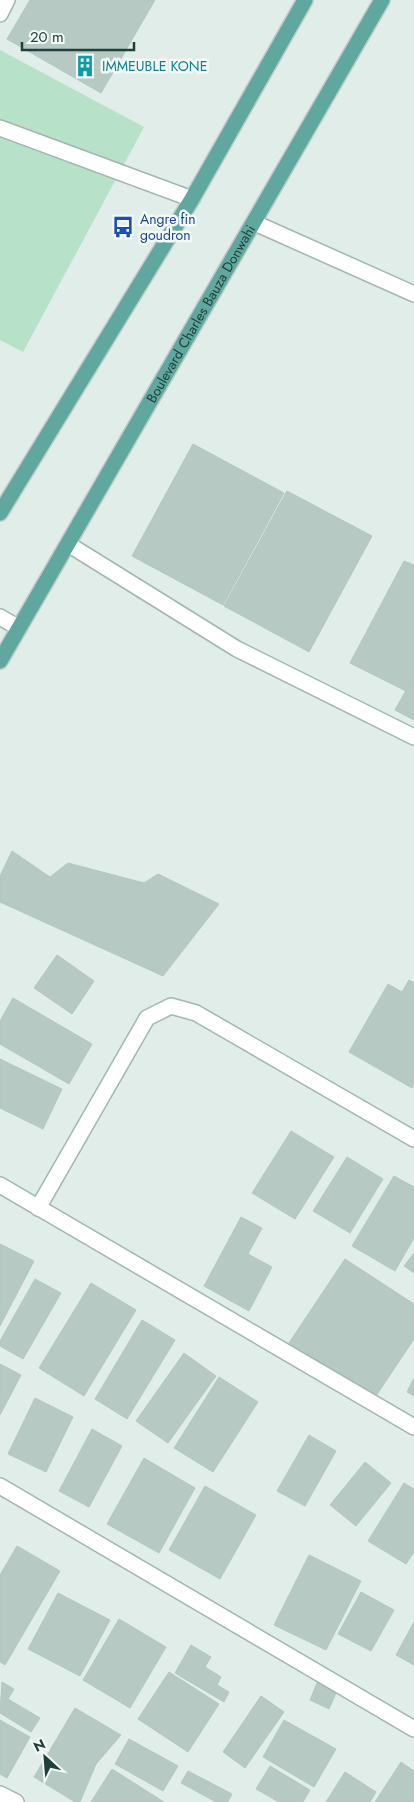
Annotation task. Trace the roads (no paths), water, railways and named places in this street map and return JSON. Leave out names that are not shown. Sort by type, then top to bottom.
[{"type":"main road","points":[[0,513],[192,199],[305,0]]},
{"type":"main road","name":"Boulevard Charles Bauza Donwahi","points":[[0,661],[255,223],[382,0]]},
{"type":"street","points":[[0,14],[7,0]]},
{"type":"street","points":[[0,128],[192,199]]},
{"type":"street","points":[[255,223],[414,294]]},
{"type":"street","points":[[68,544],[237,649],[414,737]]},
{"type":"street","points":[[0,618],[19,628]]},
{"type":"street","points":[[38,1208],[147,1018],[171,1006],[196,1014],[414,1139]]},
{"type":"street","points":[[0,1186],[414,1427]]},
{"type":"street","points":[[0,1486],[414,1729]]},
{"type":"street","points":[[0,1794],[16,1802]]},
{"type":"place","name":"IMMEUBLE KONE","points":[[85,66]]},
{"type":"place","name":"Angre fin goudron","points":[[123,227]]}]
